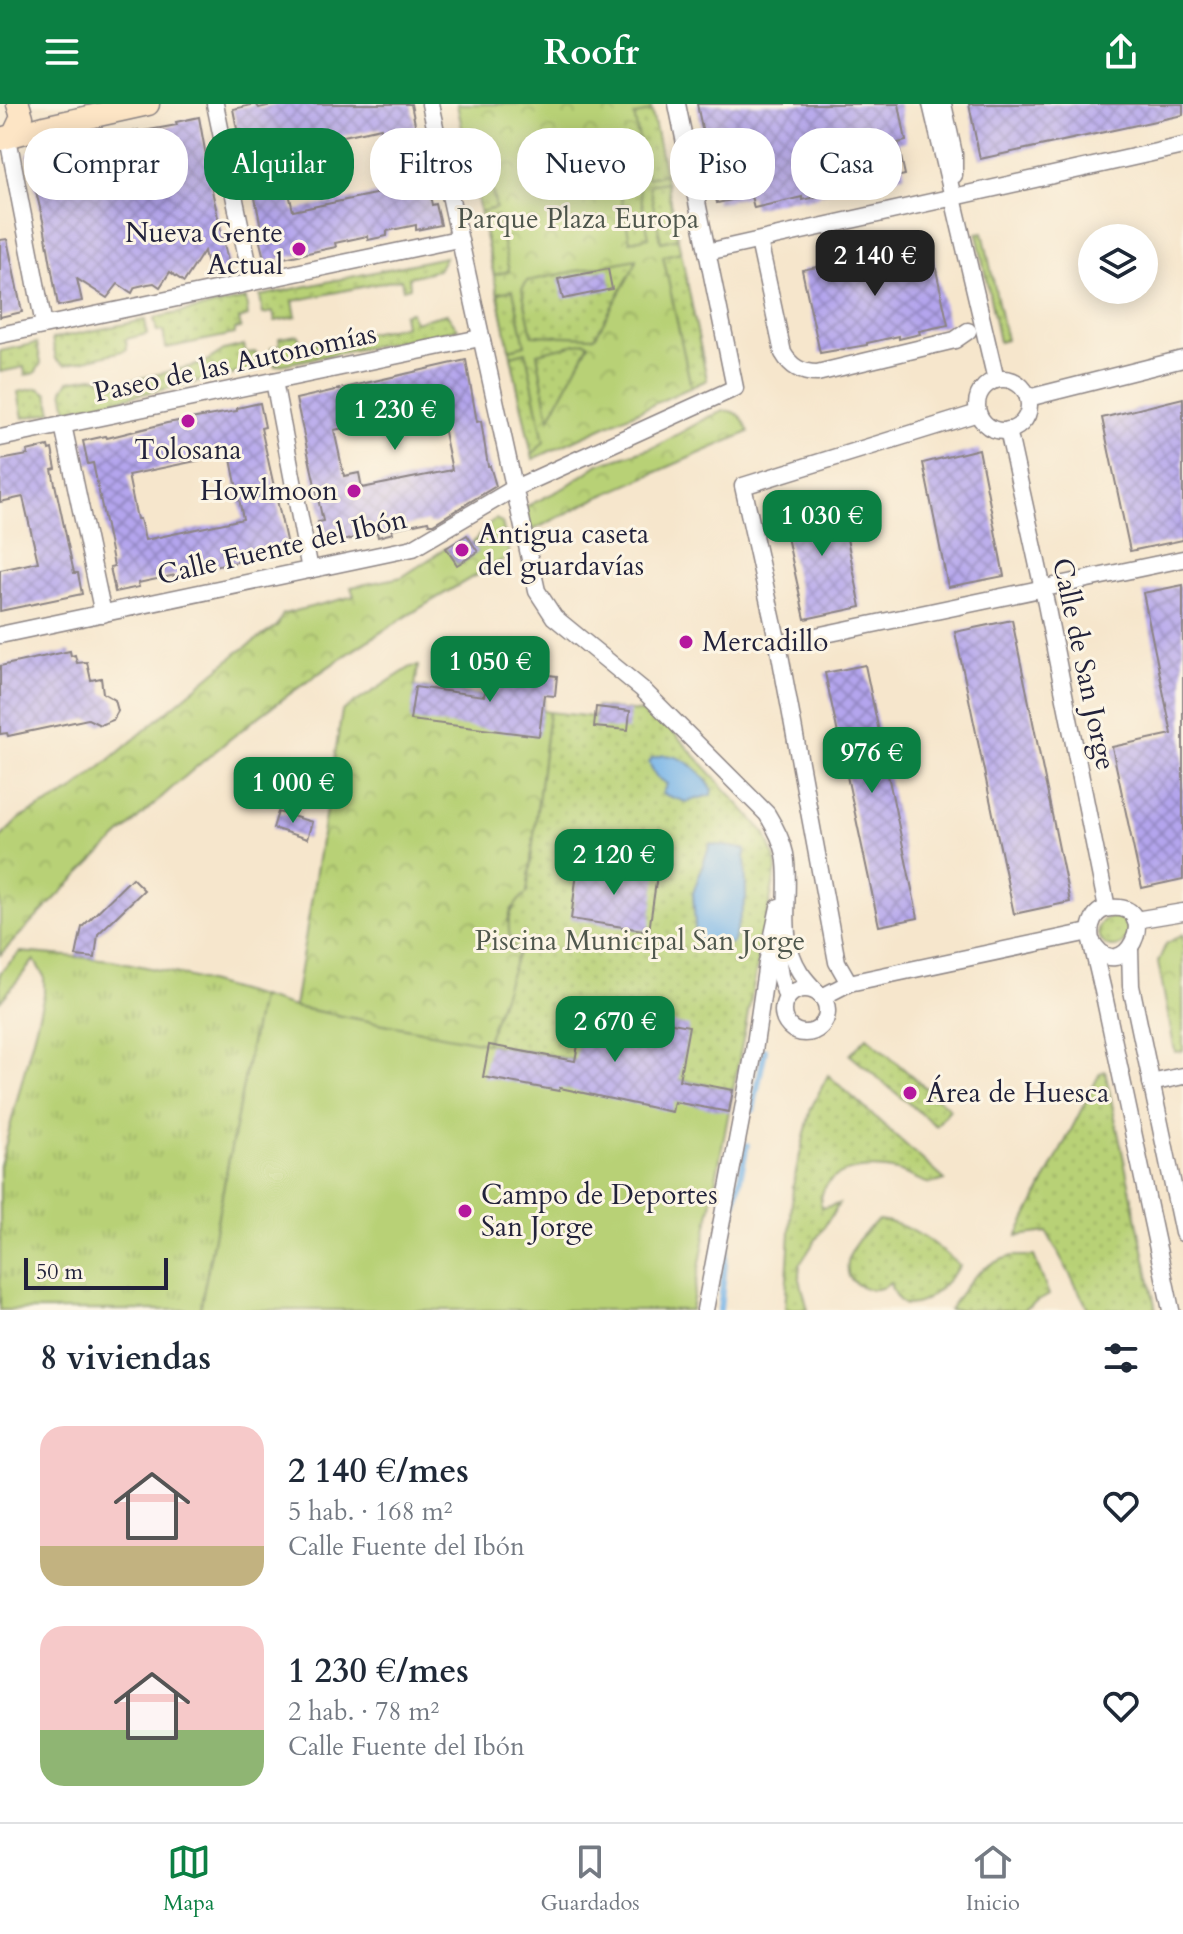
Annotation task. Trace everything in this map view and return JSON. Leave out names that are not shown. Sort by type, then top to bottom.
[{"type":"main road","points":[[7,137],[22,117],[18,104]]},
{"type":"main road","points":[[7,137],[148,104]]},
{"type":"street","points":[[215,104],[252,282]]},
{"type":"street","points":[[430,104],[532,577],[544,606],[642,689],[767,814],[785,857],[785,925],[789,943],[800,971],[827,1005],[822,1026],[810,1033],[797,1032],[789,1027],[774,930]]},
{"type":"street","points":[[677,104],[707,252],[1183,146]]},
{"type":"street","points":[[931,104],[996,380]]},
{"type":"street","points":[[943,104],[954,154],[955,196]]},
{"type":"street","points":[[7,137],[44,325]]},
{"type":"street","points":[[0,335],[458,239]]},
{"type":"street","points":[[759,241],[783,353],[793,367],[817,373],[955,340],[968,331]]},
{"type":"street","name":"Calle Fuente del Ibón","points":[[0,635],[413,548],[513,489],[735,388],[707,252]]},
{"type":"street","name":"Paseo de las Autonomías","points":[[0,438],[480,338]]},
{"type":"street","points":[[1028,398],[1183,359]]},
{"type":"street","points":[[996,380],[1016,382],[1028,398],[1025,419],[1008,430],[989,427],[978,413],[980,392],[996,380]]},
{"type":"street","points":[[274,381],[310,570]]},
{"type":"street","points":[[849,983],[837,962],[778,644],[743,486],[978,413]]},
{"type":"street","points":[[63,425],[103,614]]},
{"type":"street","name":"Calle de San Jorge","points":[[1008,430],[1107,908]]},
{"type":"street","points":[[778,644],[1183,559]]},
{"type":"street","points":[[705,1310],[785,882]]},
{"type":"street","points":[[1090,936],[1095,947],[1108,955],[1124,954],[1138,935],[1135,920],[1123,909],[1107,908],[1094,917],[1090,936],[1171,1310]]},
{"type":"street","points":[[1135,920],[1183,912]]},
{"type":"street","points":[[758,1029],[802,989],[819,994],[849,983],[1090,936]]},
{"type":"street","points":[[1130,949],[1131,986],[1183,1233]]},
{"type":"street","points":[[1151,1083],[1183,1076]]},
{"type":"green space","name":"Parque Plaza Europa","points":[[457,104],[650,104],[707,380],[533,459],[478,200],[501,200],[501,128],[462,128]]},
{"type":"green space","points":[[652,112],[665,174],[654,176],[654,128],[637,128],[634,115]]},
{"type":"green space","points":[[666,182],[678,238],[661,242],[652,200],[654,184]]},
{"type":"green space","points":[[477,200],[494,200],[496,208],[480,212]]},
{"type":"green space","points":[[622,200],[642,200],[649,237],[630,241]]},
{"type":"green space","points":[[497,216],[509,271],[494,275],[482,219]]},
{"type":"green space","points":[[983,232],[1006,340],[999,342],[977,233]]},
{"type":"green space","points":[[681,252],[707,380],[691,387],[663,256]]},
{"type":"green space","points":[[445,257],[438,270],[409,277],[410,287],[403,289],[401,279],[293,301],[296,317],[275,321],[273,312],[263,314],[260,296]]},
{"type":"green space","points":[[636,259],[595,337],[532,335],[522,289],[527,281]]},
{"type":"green space","points":[[513,290],[525,345],[509,349],[498,293]]},
{"type":"green space","points":[[246,299],[248,316],[239,319],[241,328],[235,329],[235,334],[166,348],[163,331],[157,332],[154,318]]},
{"type":"green space","points":[[411,312],[414,322],[447,314],[458,329],[275,366],[271,348],[280,346],[279,338],[298,335],[301,346],[405,326],[403,314]]},
{"type":"green space","points":[[145,320],[147,334],[126,339],[127,350],[65,365],[56,359],[52,339]]},
{"type":"green space","points":[[585,342],[589,344],[549,419],[537,353]]},
{"type":"green space","points":[[37,343],[41,363],[35,373],[25,375],[24,367],[0,372],[0,351]]},
{"type":"green space","points":[[244,345],[246,353],[256,352],[259,369],[67,410],[63,390],[69,381],[92,377],[108,379],[111,385],[202,364],[224,350]]},
{"type":"green space","points":[[526,352],[544,442],[532,455],[511,356]]},
{"type":"green space","points":[[38,388],[48,394],[52,412],[23,418],[18,392]]},
{"type":"green space","points":[[724,411],[743,419],[749,432],[597,498],[531,531],[525,507],[564,488],[599,464],[657,446]]},
{"type":"green space","points":[[496,519],[502,523],[510,556],[366,642],[297,688],[230,739],[112,843],[0,955],[0,838],[20,818],[71,792],[237,653],[277,626],[283,614],[354,596],[351,587],[402,577],[446,548],[458,565],[477,552],[472,544]]},
{"type":"green space","points":[[418,666],[415,687],[484,696],[485,692],[544,699],[542,711],[549,712],[527,894],[511,910],[508,921],[519,952],[486,1044],[294,1007],[342,711],[411,667]]},
{"type":"green space","name":"Piscina Municipal San Jorge","points":[[596,707],[657,714],[766,834],[777,865],[733,1090],[486,1044],[518,953],[510,937],[509,921],[515,906],[527,893],[549,712],[594,717]]},
{"type":"green space","points":[[1113,917],[1124,921],[1128,932],[1124,943],[1113,947],[1102,943],[1098,932],[1102,921]]},
{"type":"green space","points":[[1183,934],[1183,1051],[1175,1052],[1158,962],[1166,944]]},
{"type":"green space","points":[[20,952],[112,960],[179,974],[260,997],[200,1310],[0,1310],[0,1166],[44,995],[44,976],[34,960],[0,1002],[0,973]]},
{"type":"green space","name":"Campo de Deportes San Jorge","points":[[260,997],[294,1007],[733,1090],[691,1310],[200,1310]]},
{"type":"green space","points":[[867,1037],[950,1109],[936,1126],[850,1055]]},
{"type":"green space","points":[[1105,1071],[1156,1310],[1089,1310],[1047,1232],[1017,1236],[1100,1073]]},
{"type":"green space","points":[[828,1075],[945,1180],[927,1183],[897,1171],[872,1168],[847,1172],[827,1184],[821,1208],[839,1204],[800,1264],[799,1275],[808,1310],[785,1310],[793,1185],[811,1108]]},
{"type":"green space","points":[[878,1220],[912,1230],[960,1266],[935,1293],[911,1305],[901,1302],[890,1283],[874,1289],[858,1285],[849,1277],[848,1260],[860,1238]]},
{"type":"green space","points":[[1013,1256],[1034,1256],[1049,1295],[1022,1310],[949,1310],[983,1269]]},
{"type":"water","points":[[664,755],[679,758],[692,766],[712,789],[711,795],[686,802],[662,794],[667,784],[656,776],[649,763],[652,758]]},
{"type":"water","points":[[710,844],[745,849],[746,898],[732,944],[696,940],[693,893]]},
{"type":"building","points":[[256,104],[259,108],[277,104],[411,104],[416,128],[370,128],[354,134],[354,128],[237,128],[233,109]]},
{"type":"building","points":[[697,104],[899,104],[906,141],[902,142],[902,128],[791,128],[791,200],[754,208],[752,200],[775,200],[775,128],[702,128]]},
{"type":"building","points":[[969,104],[1183,104],[1183,115],[980,159]]},
{"type":"building","points":[[199,117],[204,145],[204,200],[214,200],[230,270],[209,274],[204,251],[184,282],[170,272],[160,287],[154,283],[148,284],[135,287],[132,293],[118,284],[107,298],[77,279],[82,301],[58,306],[38,200],[188,200],[188,128],[160,128],[177,125],[176,122]]},
{"type":"building","points":[[370,195],[370,200],[431,200],[432,205],[436,204],[441,225],[416,230],[416,225],[387,231],[387,236],[368,240],[367,236],[335,243],[336,247],[265,262],[259,238],[263,237],[255,200],[291,200],[293,211]]},
{"type":"building","points":[[7,239],[22,312],[0,317],[0,240]]},
{"type":"building","points":[[930,242],[948,325],[899,339],[899,336],[820,353],[802,270],[848,257],[849,260]]},
{"type":"building","points":[[608,269],[612,289],[563,299],[558,279]]},
{"type":"building","points":[[466,360],[477,422],[481,421],[488,466],[496,486],[433,524],[428,521],[392,529],[393,533],[378,537],[377,532],[324,546],[318,522],[323,521],[296,399]],"holes":[[[439,408],[452,470],[362,488],[359,473],[344,476],[334,430]]]},
{"type":"building","points":[[1183,398],[1183,540],[1130,551],[1102,418]]},
{"type":"building","points":[[260,403],[265,427],[261,428],[289,554],[266,559],[265,556],[138,583],[139,587],[115,592],[110,567],[114,566],[93,463],[88,464],[83,441],[237,411],[237,408]],"holes":[[[230,454],[243,519],[145,540],[140,519],[137,519],[128,475]]]},
{"type":"building","points":[[48,446],[49,450],[52,449],[56,469],[52,470],[74,573],[78,573],[82,594],[0,611],[0,570],[38,562],[23,497],[0,502],[0,460],[28,455],[27,451]]},
{"type":"building","points":[[979,449],[1004,576],[948,587],[923,463]]},
{"type":"building","points":[[838,495],[861,607],[805,619],[782,514]]},
{"type":"building","name":"Antigua caseta del guardavías","points":[[467,535],[478,552],[457,565],[446,548]]},
{"type":"building","points":[[1183,585],[1183,879],[1142,888],[1112,747],[1172,734],[1143,593]]},
{"type":"building","points":[[1012,620],[1070,902],[1014,914],[955,632]]},
{"type":"building","points":[[70,651],[77,663],[87,662],[91,680],[101,678],[103,693],[115,700],[118,711],[113,720],[100,725],[88,719],[8,736],[7,733],[0,734],[0,666]]},
{"type":"building","points":[[865,665],[918,918],[879,926],[825,673]]},
{"type":"building","points":[[492,669],[557,676],[555,696],[544,695],[539,736],[410,720],[415,687],[484,696],[485,692],[489,693]]},
{"type":"building","points":[[596,707],[630,711],[628,730],[594,727]]},
{"type":"building","points":[[278,812],[312,822],[307,839],[273,828]]},
{"type":"building","points":[[578,864],[657,875],[649,931],[571,919]]},
{"type":"building","points":[[132,878],[144,890],[98,934],[95,958],[76,956],[82,927]]},
{"type":"building","points":[[585,1007],[689,1026],[679,1080],[733,1090],[729,1112],[674,1102],[672,1112],[560,1088],[559,1091],[483,1077],[489,1045],[575,1061]]},
{"type":"waterway","points":[[753,1110],[765,1050]]},
{"type":"waterway","points":[[720,1310],[728,1236],[747,1145]]},
{"type":"place","name":"Nueva Gente Actual","points":[[299,249]]},
{"type":"place","name":"Tolosana","points":[[188,421]]},
{"type":"place","name":"Howlmoon","points":[[354,491]]},
{"type":"place","name":"Antigua caseta del guardavías","points":[[462,550]]},
{"type":"place","name":"Mercadillo","points":[[686,642]]},
{"type":"place","name":"Área de Huesca","points":[[910,1093]]},
{"type":"place","name":"Campo de Deportes San Jorge","points":[[465,1211]]}]
